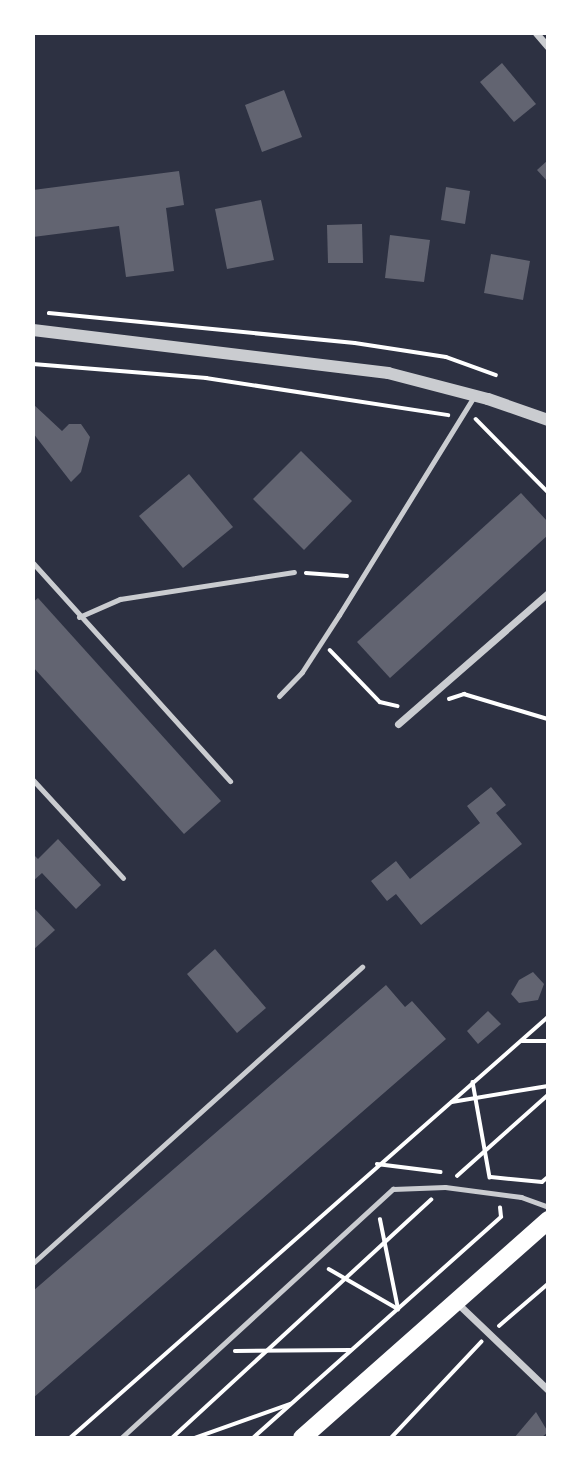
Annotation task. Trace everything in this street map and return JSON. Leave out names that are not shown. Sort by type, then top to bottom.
[{"type":"main road","points":[[302,1438],[548,1220]]},
{"type":"street","points":[[536,33],[548,47]]},
{"type":"street","points":[[33,330],[387,373],[475,395],[548,420]]},
{"type":"street","points":[[398,724],[548,593]]},
{"type":"street","points":[[456,1301],[548,1390]]},
{"type":"lane","points":[[279,696],[302,672],[475,395]]},
{"type":"lane","points":[[33,563],[230,781]]},
{"type":"lane","points":[[79,617],[120,598],[294,572]]},
{"type":"lane","points":[[33,779],[123,878]]},
{"type":"lane","points":[[33,1263],[362,967]]},
{"type":"lane","points":[[121,1438],[393,1189],[445,1187],[521,1197],[548,1207]]},
{"type":"path","points":[[47,313],[355,343],[446,357],[496,375]]},
{"type":"path","points":[[33,364],[206,378],[481,420],[548,492]]},
{"type":"path","points":[[294,572],[363,577]]},
{"type":"path","points":[[70,1438],[548,1017]]},
{"type":"path","points":[[520,1041],[548,1041]]},
{"type":"path","points":[[473,1082],[479,1099],[490,1177]]},
{"type":"path","points":[[450,1103],[548,1086]]},
{"type":"path","points":[[172,1438],[548,1095]]},
{"type":"path","points":[[394,1167],[402,1188],[411,1199],[443,1200]]},
{"type":"path","points":[[253,1438],[501,1217],[500,1208],[492,1204]]},
{"type":"path","points":[[380,1220],[398,1309]]},
{"type":"path","points":[[329,1269],[398,1309]]},
{"type":"path","points":[[391,1438],[490,1334],[548,1284]]},
{"type":"path","points":[[230,1351],[352,1350]]},
{"type":"path","points":[[195,1438],[292,1403]]},
{"type":"building","points":[[502,63],[536,104],[514,122],[480,82]]},
{"type":"building","points":[[284,90],[302,137],[262,152],[245,105]]},
{"type":"building","points":[[548,160],[548,182],[537,170]]},
{"type":"building","points":[[179,171],[184,205],[166,208],[174,271],[126,277],[119,226],[33,237],[33,190]]},
{"type":"building","points":[[446,187],[470,191],[465,224],[441,220]]},
{"type":"building","points":[[261,200],[274,260],[227,269],[215,209]]},
{"type":"building","points":[[362,224],[363,263],[328,263],[327,225]]},
{"type":"building","points":[[390,235],[430,240],[424,282],[385,278]]},
{"type":"building","points":[[491,254],[530,261],[523,300],[484,293]]},
{"type":"building","points":[[33,404],[62,431],[69,424],[81,424],[90,437],[81,472],[71,482],[33,433]]},
{"type":"building","points":[[301,451],[352,501],[304,550],[253,499]]},
{"type":"building","points":[[189,474],[233,527],[183,568],[139,516]]},
{"type":"building","points":[[521,493],[548,522],[548,535],[390,678],[357,642]]},
{"type":"building","points":[[38,598],[221,801],[184,834],[33,667],[33,602]]},
{"type":"building","points":[[491,787],[506,805],[496,813],[522,844],[421,925],[396,894],[387,901],[371,881],[396,861],[410,879],[480,823],[467,806]]},
{"type":"building","points":[[58,839],[101,885],[76,909],[42,873],[33,881],[33,854],[38,859]]},
{"type":"building","points":[[33,907],[55,930],[33,950]]},
{"type":"building","points":[[215,949],[266,1008],[237,1033],[187,974]]},
{"type":"building","points":[[533,972],[544,984],[538,1000],[519,1003],[511,994],[519,980]]},
{"type":"building","points":[[386,985],[405,1007],[412,1001],[446,1039],[33,1398],[33,1291]]},
{"type":"building","points":[[488,1011],[501,1024],[478,1044],[467,1031]]},
{"type":"building","points":[[536,1412],[548,1432],[541,1438],[514,1438]]}]
